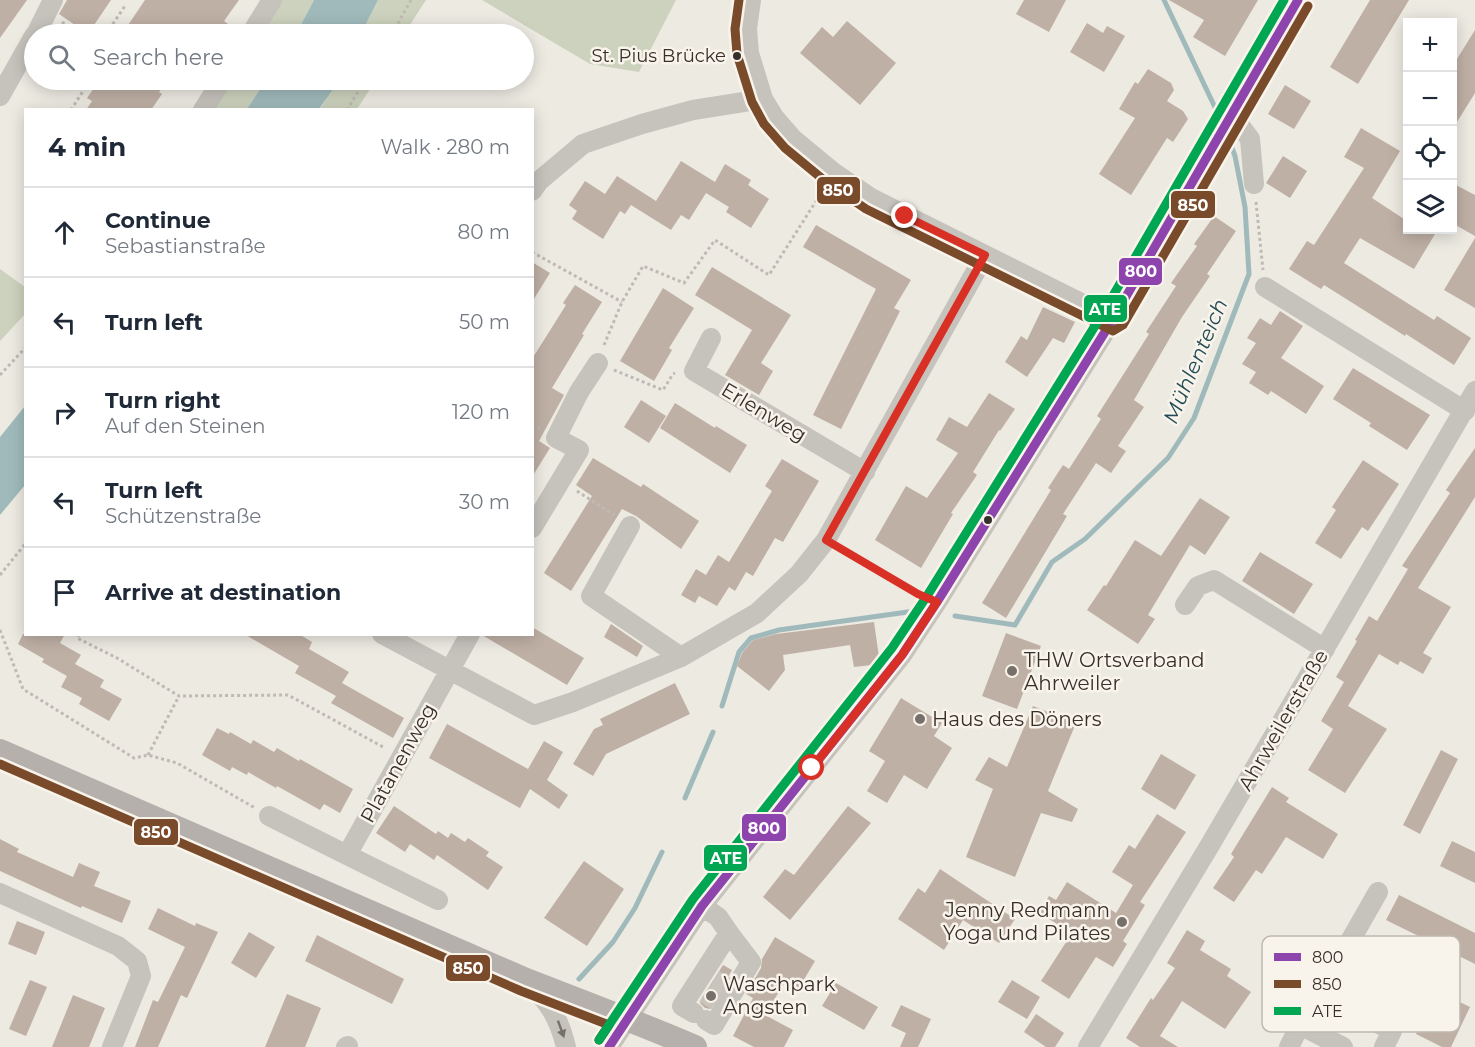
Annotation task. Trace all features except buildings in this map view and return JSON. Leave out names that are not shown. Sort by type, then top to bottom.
[{"type":"main road","points":[[0,752],[526,980],[590,1006],[628,1018],[695,1047]]},
{"type":"street","points":[[41,24],[53,0]]},
{"type":"street","points":[[256,24],[272,0]]},
{"type":"street","points":[[751,0],[747,29],[749,53],[763,99],[774,117],[793,139],[833,172],[871,198],[1113,319]]},
{"type":"street","points":[[609,1047],[702,906],[902,655],[937,602],[1113,319],[1298,0]]},
{"type":"street","points":[[0,96],[24,54]]},
{"type":"street","points":[[203,108],[215,90]]},
{"type":"street","points":[[534,188],[539,181],[583,144],[693,110],[763,99]]},
{"type":"street","points":[[1227,124],[1250,139],[1254,184]]},
{"type":"street","points":[[386,636],[534,715],[573,702],[681,657],[757,613],[799,574],[826,540],[985,255]]},
{"type":"street","points":[[1265,287],[1465,411]]},
{"type":"street","points":[[694,371],[711,338]]},
{"type":"street","points":[[534,525],[579,450],[556,438],[579,392],[598,363]]},
{"type":"street","name":"Erlenweg","points":[[694,371],[865,472]]},
{"type":"street","name":"Ahrweilerstraße","points":[[1088,1047],[1325,649],[1475,391]]},
{"type":"street","points":[[630,526],[591,596],[681,657]]},
{"type":"street","points":[[1185,604],[1198,586],[1214,580],[1325,649]]},
{"type":"street","name":"Platanenweg","points":[[347,855],[469,636]]},
{"type":"street","points":[[269,816],[438,900]]},
{"type":"street","points":[[1353,936],[1378,892]]},
{"type":"street","points":[[0,893],[118,946],[137,961],[141,976],[112,1047]]},
{"type":"street","points":[[702,906],[718,917],[751,962],[714,990],[682,1006],[714,1025],[714,990],[729,933]]},
{"type":"street","points":[[526,980],[546,999],[561,1027],[566,1047]]},
{"type":"street","points":[[1289,1047],[1296,1032]]},
{"type":"street","points":[[1314,1032],[1343,1047]]},
{"type":"street","points":[[1384,1047],[1392,1032]]},
{"type":"path","points":[[398,24],[411,0]]},
{"type":"path","points":[[113,24],[125,6]]},
{"type":"path","points":[[72,108],[84,90]]},
{"type":"path","points":[[348,108],[359,90]]},
{"type":"path","points":[[694,371],[673,374],[663,390],[598,363],[612,323],[643,266],[684,283],[715,240],[769,275],[833,172]]},
{"type":"path","points":[[1254,184],[1265,287]]},
{"type":"path","points":[[534,253],[622,302]]},
{"type":"path","points":[[0,375],[24,349]]},
{"type":"path","points":[[560,481],[630,526]]},
{"type":"path","points":[[826,540],[918,594],[937,602]]},
{"type":"path","points":[[0,575],[24,545]]},
{"type":"path","points":[[0,630],[23,688],[134,758],[148,754],[177,763],[269,816]]},
{"type":"path","points":[[78,636],[77,638],[117,658],[179,696],[288,695],[401,757]]},
{"type":"path","points":[[148,754],[179,696]]},
{"type":"green space","points":[[280,0],[314,0],[301,24],[264,24]]},
{"type":"green space","points":[[378,0],[426,0],[410,24],[366,24]]},
{"type":"green space","points":[[482,0],[676,0],[639,72],[590,64],[534,31],[534,24],[522,24]]},
{"type":"green space","points":[[222,90],[259,90],[248,108],[210,108]]},
{"type":"green space","points":[[333,90],[369,90],[358,108],[320,108]]},
{"type":"green space","points":[[0,269],[24,286],[24,315],[0,341]]},
{"type":"water","points":[[314,0],[378,0],[366,24],[301,24]]},
{"type":"water","points":[[259,90],[333,90],[320,108],[248,108]]},
{"type":"water","points":[[24,407],[24,486],[0,515],[0,437]]},
{"type":"waterway","name":"Mühlenteich","points":[[1164,0],[1221,120]]},
{"type":"waterway","name":"Mühlenteich","points":[[955,616],[1015,625],[1052,562],[1085,539],[1168,458],[1194,418],[1249,274],[1245,207],[1235,156],[1227,135]]},
{"type":"waterway","name":"Mühlenteich","points":[[722,706],[739,652],[751,638],[779,630],[922,610]]},
{"type":"waterway","name":"Mühlenteich","points":[[685,798],[713,732]]},
{"type":"waterway","name":"Mühlenteich","points":[[579,979],[613,942],[635,908],[662,852]]},
{"type":"tunnel","points":[[714,980],[726,987]]},
{"type":"tunnel","points":[[705,993],[717,1001]]},
{"type":"transit line","name":"850","points":[[739,0],[735,29],[737,54],[752,102],[764,124],[785,148],[825,181],[866,209],[1113,331],[1123,325],[1308,6]]},
{"type":"transit line","name":"ATE","points":[[599,1040],[693,899],[892,648],[927,596],[1103,313],[1284,0]]},
{"type":"transit line","name":"800","points":[[609,1047],[702,906],[902,655],[937,602],[1113,319],[1298,0]]},
{"type":"transit line","name":"850","points":[[0,764],[521,991],[609,1025],[599,1040]]},
{"type":"place","name":"St. Pius Brücke","points":[[737,56]]},
{"type":"place","name":"THW Ortsverband Ahrweiler","points":[[1012,671]]},
{"type":"place","name":"Haus des Döners","points":[[920,719]]},
{"type":"place","name":"Jenny Redmann Yoga und Pilates","points":[[1122,922]]},
{"type":"place","name":"Waschpark Angsten","points":[[711,996]]},
{"type":"route","points":[[812,768],[902,655],[937,602],[918,594],[826,540],[985,255],[905,216]]}]
